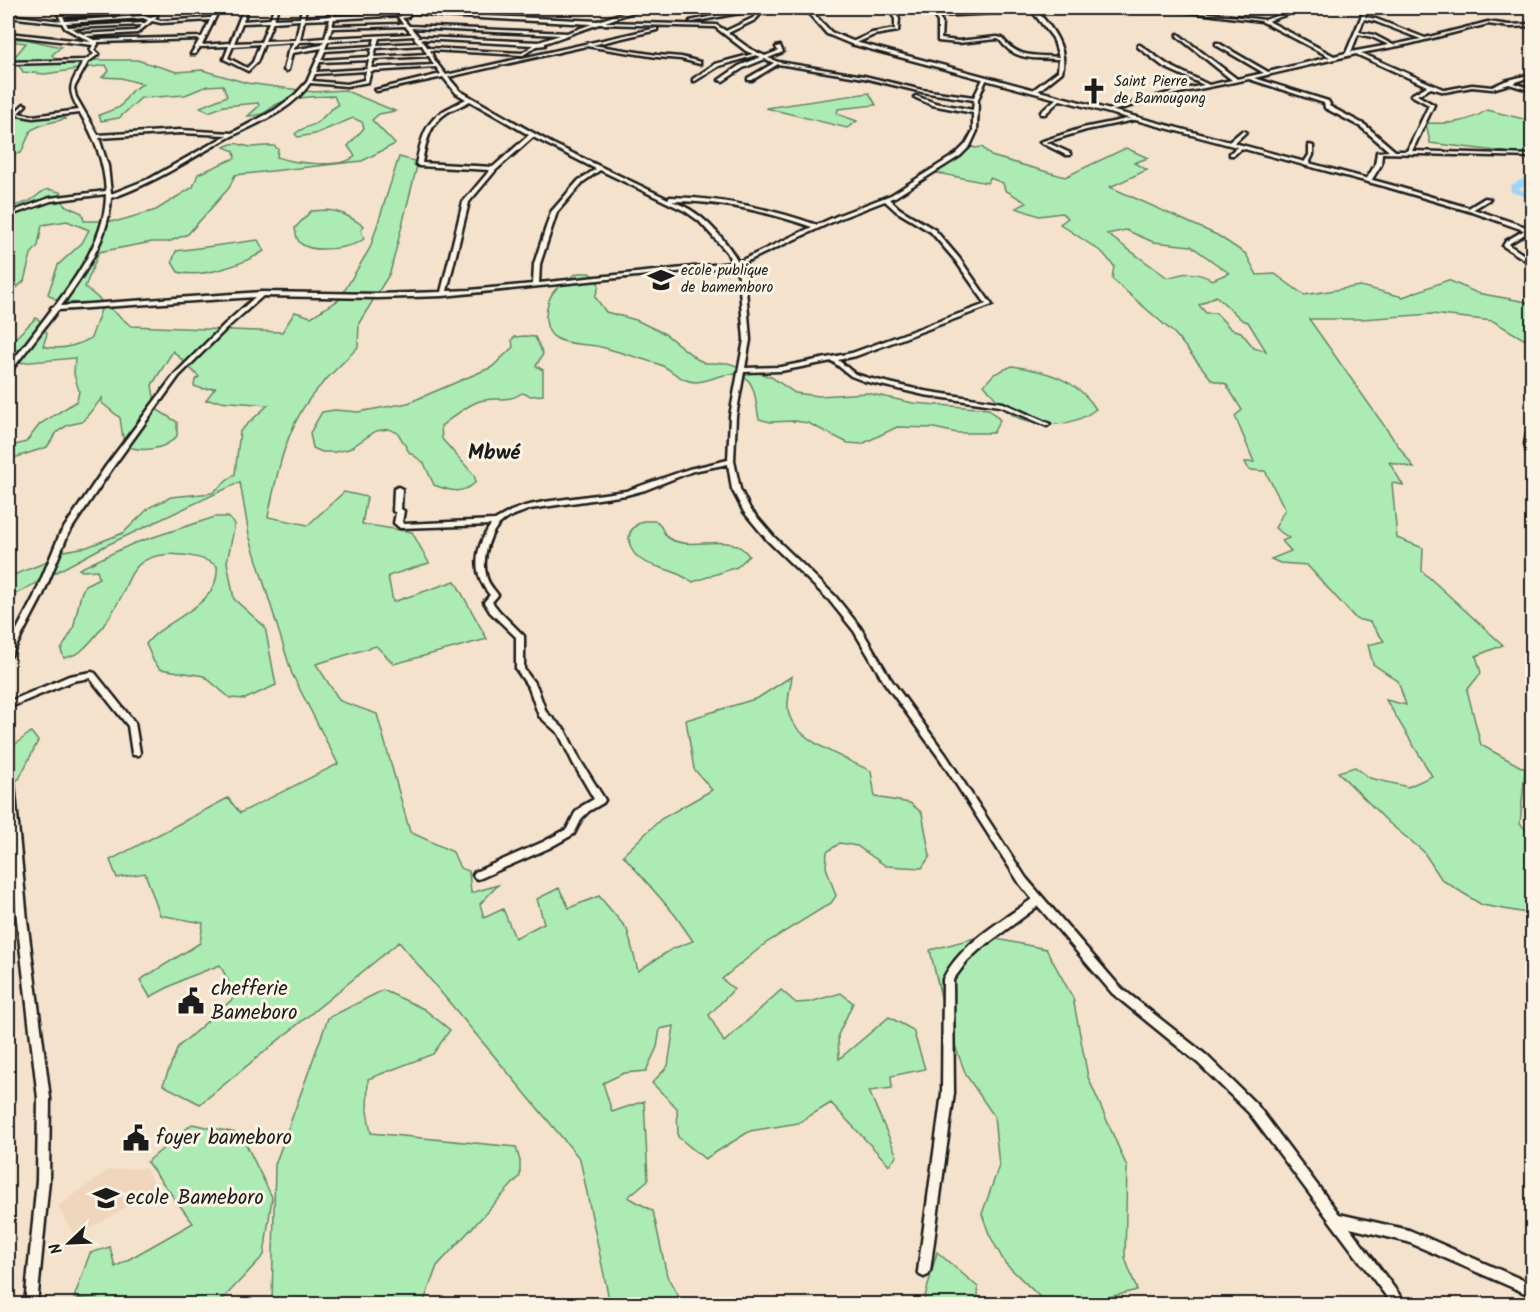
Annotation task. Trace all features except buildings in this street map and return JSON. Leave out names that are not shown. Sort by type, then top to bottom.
[{"type":"main road","points":[[806,8],[831,34],[853,43],[1369,180],[1470,209],[1530,230]]},
{"type":"street","points":[[58,8],[66,27],[84,34],[96,43]]},
{"type":"street","points":[[193,53],[199,46],[218,8]]},
{"type":"street","points":[[246,8],[229,45],[226,59],[249,70],[276,8]]},
{"type":"street","points":[[286,70],[290,52],[298,40],[304,8]]},
{"type":"street","points":[[8,214],[50,200],[108,195],[153,178],[289,102],[310,82],[315,73],[334,16],[333,8]]},
{"type":"street","points":[[371,14],[372,8]]},
{"type":"street","points":[[456,8],[460,11],[458,13],[465,16]]},
{"type":"street","points":[[523,54],[534,46],[640,8]]},
{"type":"street","points":[[711,8],[729,14]]},
{"type":"street","points":[[377,90],[580,44],[763,8]]},
{"type":"street","points":[[727,32],[754,19],[763,8]]},
{"type":"street","points":[[853,43],[873,34],[897,30],[897,19],[890,8]]},
{"type":"street","points":[[931,8],[940,22],[939,40],[958,42],[999,38],[1014,54],[1062,58]]},
{"type":"street","points":[[936,15],[1064,8]]},
{"type":"street","points":[[1160,8],[1265,21],[1333,57]]},
{"type":"street","points":[[1265,21],[1292,12],[1282,8]]},
{"type":"street","points":[[1352,52],[1367,8]]},
{"type":"street","points":[[60,15],[167,9]]},
{"type":"street","points":[[84,34],[135,32],[167,9]]},
{"type":"street","points":[[1033,9],[1047,27],[1062,58],[1060,72],[1035,92]]},
{"type":"street","points":[[240,22],[410,11],[499,18],[716,26],[762,58],[777,63],[864,77],[916,90],[976,99]]},
{"type":"street","points":[[410,11],[400,17],[427,49],[456,91],[532,135],[666,199],[700,220],[729,251],[738,264],[743,286],[747,330],[733,416],[731,461],[741,500],[753,520],[832,598],[857,629],[894,690],[952,771],[1003,855],[1038,900],[1116,990],[1202,1059],[1241,1096],[1270,1131],[1399,1305]]},
{"type":"street","points":[[8,15],[62,22],[211,18]]},
{"type":"street","points":[[481,41],[499,18]]},
{"type":"street","points":[[1363,18],[1375,20],[1425,39]]},
{"type":"street","points":[[1110,111],[1208,85],[1249,78],[1352,52],[1393,46],[1488,23],[1509,26],[1533,25]]},
{"type":"street","points":[[66,27],[144,24]]},
{"type":"street","points":[[330,27],[406,26],[567,34]]},
{"type":"street","points":[[1357,33],[1373,36],[1393,46]]},
{"type":"street","points":[[8,34],[96,43],[203,38]]},
{"type":"street","points":[[1178,35],[1235,80]]},
{"type":"street","points":[[199,46],[327,38],[415,36],[544,44]]},
{"type":"street","points":[[310,82],[350,85],[366,81],[377,37]]},
{"type":"street","points":[[8,371],[54,308],[96,244],[105,223],[108,195],[105,161],[72,88],[86,61],[97,54],[92,50],[96,43]]},
{"type":"street","points":[[290,52],[322,48],[374,48],[423,44]]},
{"type":"street","points":[[580,44],[681,58],[698,63]]},
{"type":"street","points":[[1216,44],[1267,73]]},
{"type":"street","points":[[1139,46],[1166,66],[1208,85]]},
{"type":"street","points":[[721,80],[737,69],[781,51],[778,47]]},
{"type":"street","points":[[427,49],[531,55]]},
{"type":"street","points":[[1352,52],[1445,91],[1472,86],[1492,88],[1533,75]]},
{"type":"street","points":[[695,80],[722,63],[756,54]]},
{"type":"street","points":[[318,62],[430,55]]},
{"type":"street","points":[[8,63],[86,61]]},
{"type":"street","points":[[750,79],[777,63]]},
{"type":"street","points":[[315,73],[437,66]]},
{"type":"street","points":[[1249,78],[1326,102],[1329,104],[1327,107],[1363,126],[1393,152]]},
{"type":"street","points":[[54,308],[262,294],[377,296],[443,294],[738,264],[816,227],[906,189],[962,152],[976,128],[976,99],[986,79]]},
{"type":"street","points":[[1507,82],[1533,90]]},
{"type":"street","points":[[1409,153],[1432,105],[1413,95],[1431,86]]},
{"type":"street","points":[[916,97],[934,104],[975,112]]},
{"type":"street","points":[[1043,113],[1060,98]]},
{"type":"street","points":[[469,99],[439,115],[430,124],[423,140],[419,164],[494,169]]},
{"type":"street","points":[[24,105],[15,114],[33,117],[81,111]]},
{"type":"street","points":[[1068,154],[1042,142],[1085,129],[1137,118]]},
{"type":"street","points":[[95,136],[169,130],[203,130],[232,134]]},
{"type":"street","points":[[1232,143],[1244,132]]},
{"type":"street","points":[[443,294],[462,209],[469,197],[494,169],[532,135]]},
{"type":"street","points":[[1232,154],[1242,146]]},
{"type":"street","points":[[1306,164],[1311,155],[1311,146]]},
{"type":"street","points":[[1369,180],[1378,165],[1379,153],[1533,156]]},
{"type":"street","points":[[536,285],[537,264],[553,215],[581,181],[599,169],[598,167]]},
{"type":"street","points":[[666,199],[701,199],[742,204],[772,211],[816,227]]},
{"type":"street","points":[[742,370],[781,369],[834,360],[869,351],[989,305],[956,257],[933,231],[894,207],[886,199]]},
{"type":"street","points":[[1470,209],[1487,199]]},
{"type":"street","points":[[1530,230],[1508,242],[1506,246],[1533,262]]},
{"type":"street","points":[[8,654],[38,597],[66,530],[110,466],[177,375],[262,294]]},
{"type":"street","points":[[834,360],[853,375],[866,380],[924,393],[1001,404],[1047,424]]},
{"type":"street","points":[[1533,423],[1528,444],[1533,461]]},
{"type":"street","points":[[478,875],[546,845],[571,831],[573,822],[583,810],[600,800],[576,761],[562,732],[542,714],[533,687],[520,669],[520,636],[510,624],[489,607],[488,602],[494,595],[485,585],[479,567],[485,542],[497,522],[512,513],[524,510],[624,494],[647,488],[690,470],[731,461]]},
{"type":"street","points":[[398,489],[396,506],[400,511],[398,523],[403,526],[497,522]]},
{"type":"street","points":[[8,705],[72,678],[92,675],[132,725],[136,753]]},
{"type":"street","points":[[8,772],[22,920],[44,1098],[43,1180],[31,1305]]},
{"type":"street","points":[[924,1271],[948,1093],[948,979],[951,972],[971,952],[1038,900]]},
{"type":"street","points":[[1335,1218],[1409,1236],[1533,1290]]},
{"type":"shaded area","name":"ecole Bameboro","points":[[145,1168],[157,1189],[75,1237],[58,1206],[109,1170]]},
{"type":"green space","points":[[8,39],[25,39],[61,47],[52,55],[57,60],[137,60],[177,72],[202,70],[247,83],[314,92],[344,90],[395,111],[379,114],[372,120],[395,144],[362,161],[235,175],[229,188],[188,234],[168,242],[152,242],[99,252],[85,287],[131,326],[282,332],[295,312],[311,317],[339,300],[370,248],[399,157],[418,162],[390,273],[359,323],[358,347],[315,391],[294,425],[283,455],[268,517],[308,525],[344,492],[367,497],[362,524],[412,532],[429,563],[388,576],[393,602],[455,581],[487,639],[394,664],[376,646],[316,664],[340,701],[377,714],[410,832],[453,852],[460,868],[469,871],[471,893],[498,885],[480,904],[484,918],[503,909],[515,938],[544,923],[537,899],[559,888],[569,908],[599,896],[627,929],[638,971],[672,949],[693,941],[675,915],[623,855],[661,819],[712,790],[694,769],[686,720],[758,698],[792,676],[788,709],[791,720],[798,730],[821,747],[871,771],[875,797],[910,803],[922,813],[930,856],[922,868],[886,866],[857,846],[840,843],[827,852],[826,867],[836,896],[831,903],[766,943],[722,979],[734,989],[709,1015],[724,1042],[781,990],[796,1003],[810,1002],[841,993],[853,1003],[838,1035],[839,1059],[889,1017],[913,1030],[925,1069],[891,1076],[892,1088],[869,1091],[897,1156],[889,1165],[831,1103],[798,1123],[750,1131],[705,1159],[678,1137],[677,1108],[652,1083],[668,1066],[674,1026],[660,1029],[657,1047],[646,1071],[624,1073],[603,1083],[612,1112],[644,1101],[648,1180],[628,1197],[653,1211],[667,1276],[683,1304],[610,1304],[580,1159],[399,942],[200,1104],[163,1085],[178,1047],[236,996],[220,965],[184,979],[150,997],[140,980],[200,943],[203,923],[160,915],[145,873],[117,878],[110,860],[228,798],[240,813],[338,764],[292,674],[249,535],[240,482],[105,546],[8,598],[8,577],[42,564],[58,552],[87,547],[123,533],[150,507],[171,497],[212,493],[235,474],[240,431],[268,405],[206,400],[215,388],[203,389],[194,386],[195,380],[199,377],[173,351],[152,385],[156,409],[177,422],[177,436],[172,441],[152,449],[138,449],[124,445],[120,418],[102,403],[102,398],[82,422],[68,425],[57,432],[47,447],[8,460],[8,447],[26,442],[40,424],[77,401],[79,391],[74,374],[75,358],[8,364],[8,345],[36,318],[43,323],[47,334],[43,346],[61,348],[79,343],[91,338],[101,310],[97,305],[58,301],[48,294],[58,265],[82,243],[89,230],[67,221],[42,225],[38,246],[31,254],[24,281],[8,296],[8,208],[29,201],[45,190],[51,190],[62,193],[64,205],[82,213],[84,221],[118,221],[156,210],[193,187],[198,174],[235,158],[234,151],[224,147],[229,145],[236,143],[249,147],[274,146],[278,149],[277,157],[329,164],[349,160],[355,156],[348,146],[364,128],[362,122],[353,118],[315,134],[298,137],[295,134],[318,122],[338,105],[334,96],[288,100],[261,114],[248,116],[259,106],[258,103],[224,106],[209,112],[200,107],[227,96],[223,85],[207,86],[185,95],[141,98],[119,118],[101,121],[99,115],[120,107],[132,90],[143,84],[121,78],[102,77],[109,71],[106,65],[45,74],[23,72],[20,67],[12,63],[12,60],[26,43],[8,41]]},
{"type":"green space","points":[[869,93],[876,105],[838,109],[837,114],[857,121],[847,128],[766,108]]},
{"type":"green space","points":[[1487,110],[1532,121],[1532,161],[1505,152],[1430,143],[1426,123],[1458,122],[1473,118]]},
{"type":"green space","points":[[37,115],[62,116],[65,119],[31,130],[21,153],[8,155],[8,118]]},
{"type":"green space","points":[[969,145],[975,148],[982,147],[991,156],[1065,177],[1126,148],[1148,158],[1134,163],[1147,170],[1110,187],[1217,235],[1246,254],[1257,275],[1275,274],[1304,295],[1360,286],[1403,297],[1448,280],[1477,293],[1532,303],[1532,344],[1493,321],[1432,314],[1362,319],[1309,319],[1414,468],[1389,462],[1403,485],[1392,483],[1397,538],[1423,548],[1422,571],[1503,645],[1476,656],[1481,673],[1467,690],[1481,745],[1525,769],[1520,824],[1532,835],[1532,914],[1482,905],[1442,880],[1423,851],[1389,823],[1338,772],[1355,767],[1370,778],[1408,787],[1432,776],[1386,700],[1406,705],[1398,681],[1373,664],[1368,645],[1384,641],[1370,622],[1356,619],[1307,565],[1280,563],[1271,559],[1291,551],[1282,541],[1289,538],[1275,528],[1285,509],[1265,471],[1249,470],[1245,462],[1254,462],[1235,416],[1242,410],[1226,384],[1212,380],[1175,334],[1112,279],[1114,266],[1103,253],[1060,224],[1068,218],[1062,213],[1039,216],[1016,208],[1027,203],[1005,190],[1003,183],[990,178],[987,183],[933,172]],"holes":[[[1126,230],[1153,242],[1191,246],[1229,273],[1212,280],[1190,273],[1168,278],[1107,234]],[[1216,296],[1242,320],[1248,322],[1266,351],[1254,348],[1241,332],[1231,329],[1216,313],[1206,313],[1199,305]]]},
{"type":"green space","points":[[327,210],[342,213],[364,226],[361,230],[364,239],[352,245],[334,248],[316,249],[301,244],[295,228],[311,211]]},
{"type":"green space","points":[[258,240],[264,251],[222,269],[187,274],[178,272],[172,262],[176,251]]},
{"type":"green space","points":[[579,273],[589,273],[596,277],[599,286],[595,297],[606,312],[636,320],[665,334],[705,363],[728,363],[771,377],[795,393],[819,396],[867,393],[913,403],[989,409],[1000,420],[993,433],[957,433],[934,428],[897,427],[862,444],[848,443],[808,423],[770,422],[759,419],[751,384],[744,377],[732,374],[695,382],[690,381],[658,364],[601,347],[566,342],[552,335],[546,320],[549,300],[561,284]]},
{"type":"green space","points":[[514,337],[535,337],[543,354],[536,366],[543,370],[543,395],[531,396],[522,393],[511,398],[483,400],[467,407],[441,426],[442,439],[474,475],[476,482],[466,489],[451,490],[434,485],[424,463],[409,452],[398,433],[389,429],[376,431],[349,449],[322,452],[313,448],[310,433],[322,412],[335,410],[358,412],[408,403],[492,367],[513,347]]},
{"type":"green space","points":[[1012,366],[1060,378],[1080,390],[1096,409],[1077,420],[1056,424],[1033,423],[1013,415],[984,385],[994,374]]},
{"type":"green space","points":[[215,517],[228,517],[235,524],[227,562],[234,599],[265,627],[276,685],[245,699],[230,698],[204,676],[160,669],[154,662],[146,644],[201,602],[210,592],[216,580],[217,566],[186,555],[163,555],[142,562],[128,579],[116,606],[98,633],[79,652],[64,658],[61,650],[73,629],[81,594],[85,585],[99,578],[97,570],[82,571],[79,569],[132,544]]},
{"type":"green space","points":[[643,521],[656,521],[670,539],[690,543],[733,544],[742,548],[749,556],[737,567],[693,582],[674,572],[644,562],[634,553],[630,546],[629,535]]},
{"type":"green space","points":[[31,732],[38,741],[19,779],[8,785],[8,750]]},
{"type":"green space","points":[[982,936],[1046,949],[1073,998],[1088,1077],[1127,1167],[1125,1258],[1137,1290],[1083,1304],[1047,1304],[1005,1263],[989,1234],[982,1214],[999,1166],[994,1116],[966,1075],[948,1027],[930,950]]},
{"type":"green space","points":[[383,990],[424,1009],[450,1030],[433,1054],[368,1079],[367,1111],[371,1133],[516,1147],[520,1161],[520,1176],[437,1266],[423,1304],[272,1304],[275,1165],[328,1018]]},
{"type":"green space","points":[[192,1124],[241,1134],[272,1197],[264,1255],[218,1304],[135,1304],[74,1298],[90,1253],[110,1247],[115,1267],[193,1223],[147,1162]]},
{"type":"green space","points":[[937,1252],[978,1287],[978,1304],[923,1304]]},
{"type":"waterway","points":[[1532,177],[1513,188],[1532,196]]},
{"type":"place","name":"Saint Pierre de Bamougong","points":[[1094,91]]},
{"type":"place","name":"ecole publique de bamemboro","points":[[661,280]]},
{"type":"place","name":"chefferie Bameboro","points":[[191,1001]]},
{"type":"place","name":"foyer bameboro","points":[[136,1138]]},
{"type":"place","name":"ecole Bameboro","points":[[106,1198]]},
{"type":"district","name":"Mbwé","points":[[494,453]]}]
